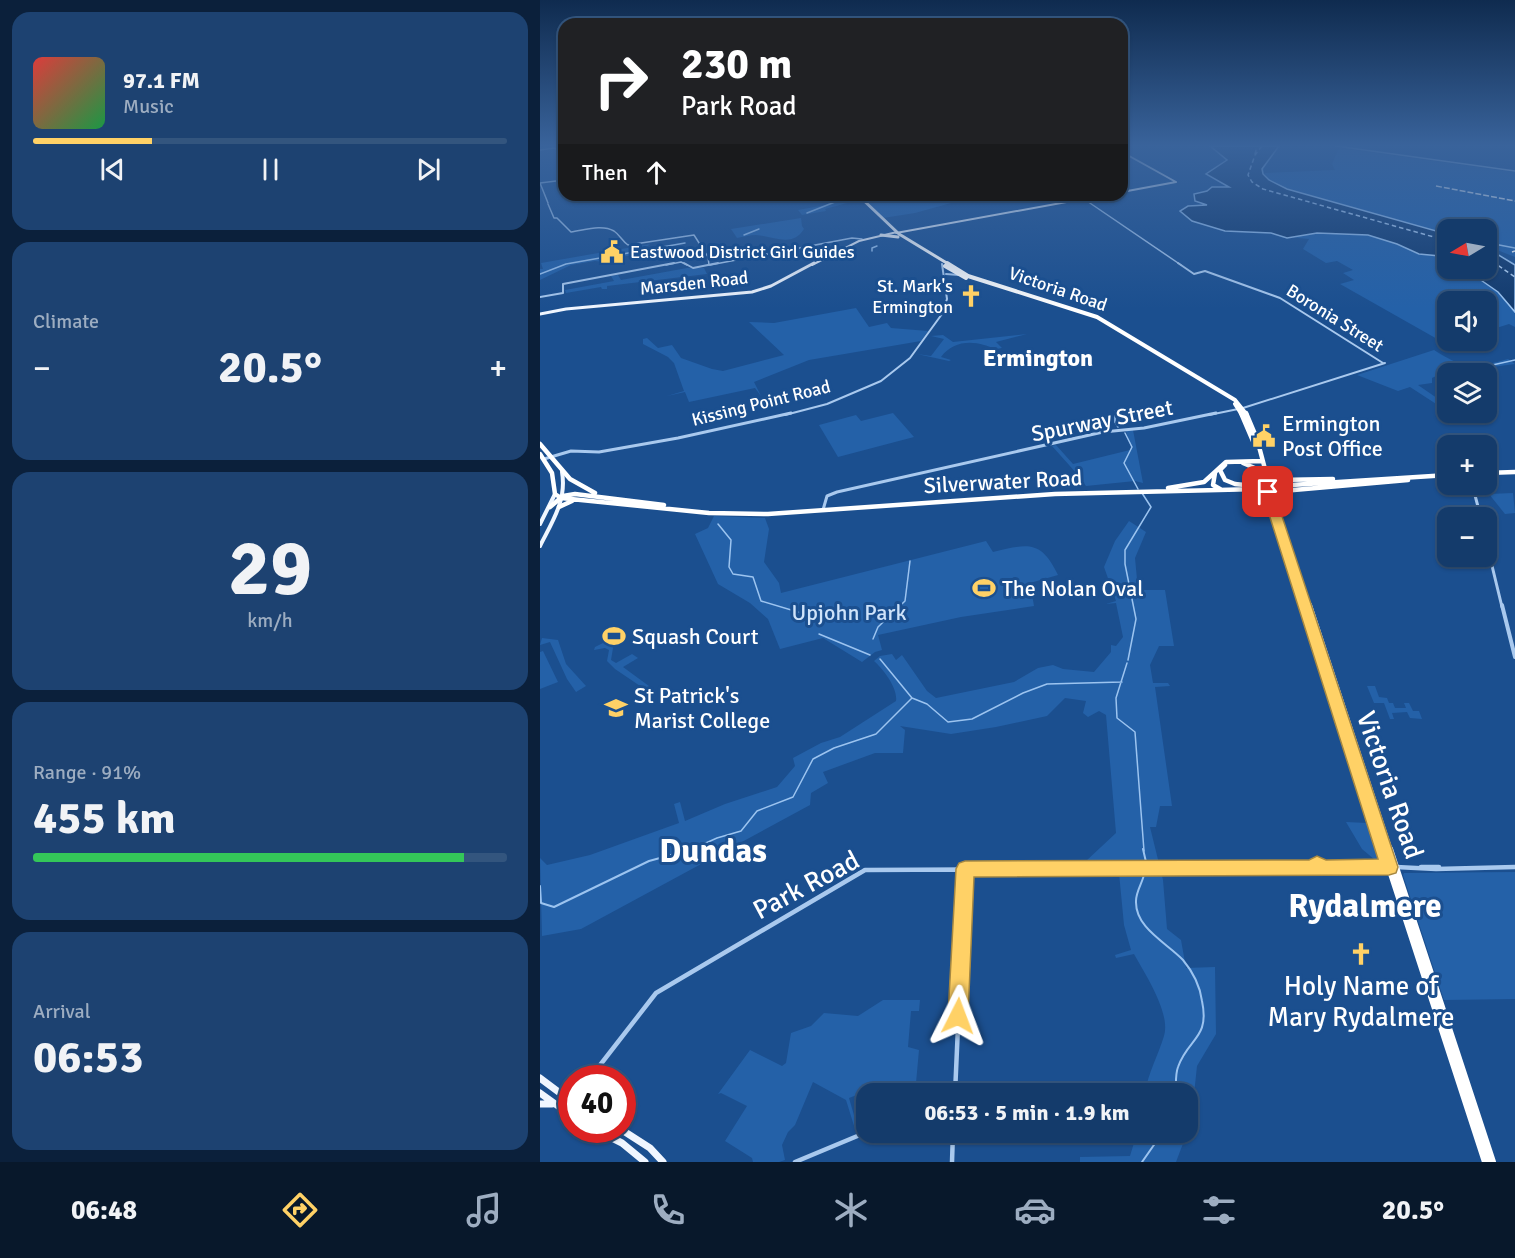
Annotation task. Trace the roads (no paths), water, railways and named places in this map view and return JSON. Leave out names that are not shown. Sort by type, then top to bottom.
[{"type":"highway","name":"Victoria Road","points":[[862,201],[887,228],[942,262],[977,280],[1097,317],[1231,397],[1241,408],[1252,428],[1294,574],[1492,1162]]},
{"type":"highway","name":"Victoria Road","points":[[862,201],[895,234]]},
{"type":"highway","points":[[881,235],[886,232],[887,228]]},
{"type":"highway","points":[[881,235],[895,234]]},
{"type":"highway","name":"Victoria Road","points":[[942,262],[951,271],[961,276],[1052,302],[1096,319],[1225,396],[1241,408],[1291,550],[1486,1162]]},
{"type":"highway","points":[[951,271],[977,280]]},
{"type":"highway","points":[[540,444],[562,472]]},
{"type":"highway","points":[[1241,461],[1255,458],[1257,455]]},
{"type":"highway","name":"Kissing Point Road","points":[[542,456],[553,472],[556,485],[555,494]]},
{"type":"highway","points":[[1184,490],[1204,482],[1226,462],[1260,461]]},
{"type":"highway","points":[[1268,502],[1268,488],[1259,472],[1251,465],[1232,463],[1221,468],[1221,475],[1227,481],[1268,488],[1292,491]]},
{"type":"highway","points":[[1216,469],[1212,483],[1216,488],[1225,490]]},
{"type":"highway","name":"Silverwater Road","points":[[562,472],[577,485],[592,492],[626,500]]},
{"type":"highway","points":[[1265,473],[1274,479],[1283,480],[1422,476]]},
{"type":"highway","points":[[1497,475],[1515,474]]},
{"type":"highway","name":"Silverwater Road","points":[[555,494],[580,500],[730,514],[1107,491],[1268,488],[1437,477]]},
{"type":"highway","name":"Silverwater Road","points":[[1107,491],[1225,490],[1437,478]]},
{"type":"highway","points":[[1274,500],[1278,494],[1292,491],[1410,480]]},
{"type":"highway","points":[[1184,490],[1257,492],[1264,495],[1282,536]]},
{"type":"highway","name":"Silverwater Road","points":[[562,497],[579,494],[719,511],[823,508]]},
{"type":"highway","points":[[550,507],[562,497]]},
{"type":"highway","points":[[559,507],[566,502],[580,500]]},
{"type":"highway","points":[[1291,550],[1294,574]]},
{"type":"main road","name":"Marsden Road","points":[[540,314],[570,308],[752,292],[777,283],[862,239],[1073,201]]},
{"type":"main road","points":[[540,546],[562,497],[564,482],[562,472]]},
{"type":"main road","points":[[540,525],[555,494]]},
{"type":"main road","points":[[541,1079],[557,1092]]},
{"type":"main road","points":[[540,1093],[558,1108]]},
{"type":"main road","points":[[540,1104],[554,1105]]},
{"type":"main road","points":[[636,1139],[650,1148],[663,1162]]},
{"type":"main road","points":[[622,1143],[645,1162]]},
{"type":"street","points":[[547,200],[556,218],[571,232],[601,227],[617,233],[623,243],[630,245],[694,235],[708,257],[707,265]]},
{"type":"street","name":"Boronia Street","points":[[1087,201],[1194,274],[1205,271],[1280,298],[1383,364]]},
{"type":"street","points":[[540,297],[563,292],[563,284],[681,262],[691,268],[855,238],[862,239]]},
{"type":"street","name":"Kissing Point Road","points":[[542,456],[571,451],[602,452],[789,414],[827,404],[881,381],[902,366],[937,323],[947,299],[942,262]]},
{"type":"street","points":[[945,274],[951,271]]},
{"type":"street","points":[[945,274],[961,276]]},
{"type":"street","name":"Spurway Street","points":[[823,508],[826,498],[837,492],[1103,432],[1144,428],[1241,408],[1383,364]]},
{"type":"street","points":[[1492,567],[1515,657]]},
{"type":"street","points":[[1392,867],[1515,867]]},
{"type":"street","name":"Park Road","points":[[600,1065],[656,993],[857,874],[872,870],[1313,868],[1319,872],[1322,868],[1392,867]]},
{"type":"street","points":[[955,1083],[965,869]]},
{"type":"street","points":[[795,1162],[856,1137]]},
{"type":"street","points":[[952,1162],[953,1143]]},
{"type":"waterway","points":[[807,213],[837,201]]},
{"type":"waterway","points":[[744,235],[759,229]]},
{"type":"waterway","points":[[540,274],[566,264],[685,243]]},
{"type":"waterway","points":[[1497,245],[1515,248]]},
{"type":"waterway","points":[[872,251],[872,248],[877,246]]},
{"type":"waterway","points":[[1497,364],[1515,360]]},
{"type":"waterway","points":[[1115,411],[1115,422],[1118,427]]},
{"type":"waterway","points":[[1125,433],[1132,447],[1124,463],[1138,489]]},
{"type":"waterway","points":[[1128,660],[1136,619],[1125,564],[1125,550],[1151,507],[1142,493]]},
{"type":"waterway","points":[[718,524],[731,540],[729,567],[733,574],[753,577],[761,601],[808,615],[811,623]]},
{"type":"waterway","points":[[873,639],[878,627],[905,601],[910,561]]},
{"type":"waterway","points":[[819,634],[870,655]]},
{"type":"waterway","points":[[880,659],[912,698]]},
{"type":"waterway","points":[[1121,682],[1127,663]]},
{"type":"waterway","points":[[912,698],[927,704],[948,722],[972,719],[1023,693],[1047,684],[1121,682]]},
{"type":"waterway","points":[[1121,682],[1116,698],[1117,718],[1135,732],[1144,851]]},
{"type":"waterway","points":[[692,849],[717,838],[741,831],[757,811],[793,797],[813,759],[834,748],[876,734],[912,698]]},
{"type":"waterway","points":[[540,886],[541,903],[554,907],[649,861],[692,849]]},
{"type":"waterway","points":[[1143,849],[1146,862]]},
{"type":"waterway","points":[[1145,870],[1136,897],[1137,911],[1146,927],[1183,960],[1193,974],[1201,995],[1204,1014],[1201,1031],[1182,1057],[1176,1083]]},
{"type":"waterway","points":[[1142,1162],[1155,1143]]},
{"type":"railway","points":[[1511,200],[1515,201]]},
{"type":"place","name":"Eastwood District Girl Guides","points":[[612,252]]},
{"type":"place","name":"St. Mark's Ermington","points":[[971,296]]},
{"type":"place","name":"Ermington Post Office","points":[[1264,436]]},
{"type":"place","name":"The Nolan Oval","points":[[984,588]]},
{"type":"place","name":"Squash Court","points":[[614,636]]},
{"type":"place","name":"St Patrick's Marist College","points":[[616,708]]},
{"type":"place","name":"Holy Name of Mary Rydalmere","points":[[1361,954]]},
{"type":"district","name":"Ermington","points":[[1038,358]]},
{"type":"district","name":"Dundas","points":[[713,850]]},
{"type":"district","name":"Rydalmere","points":[[1365,905]]},
{"type":"park label","name":"Upjohn Park","points":[[849,612]]}]
